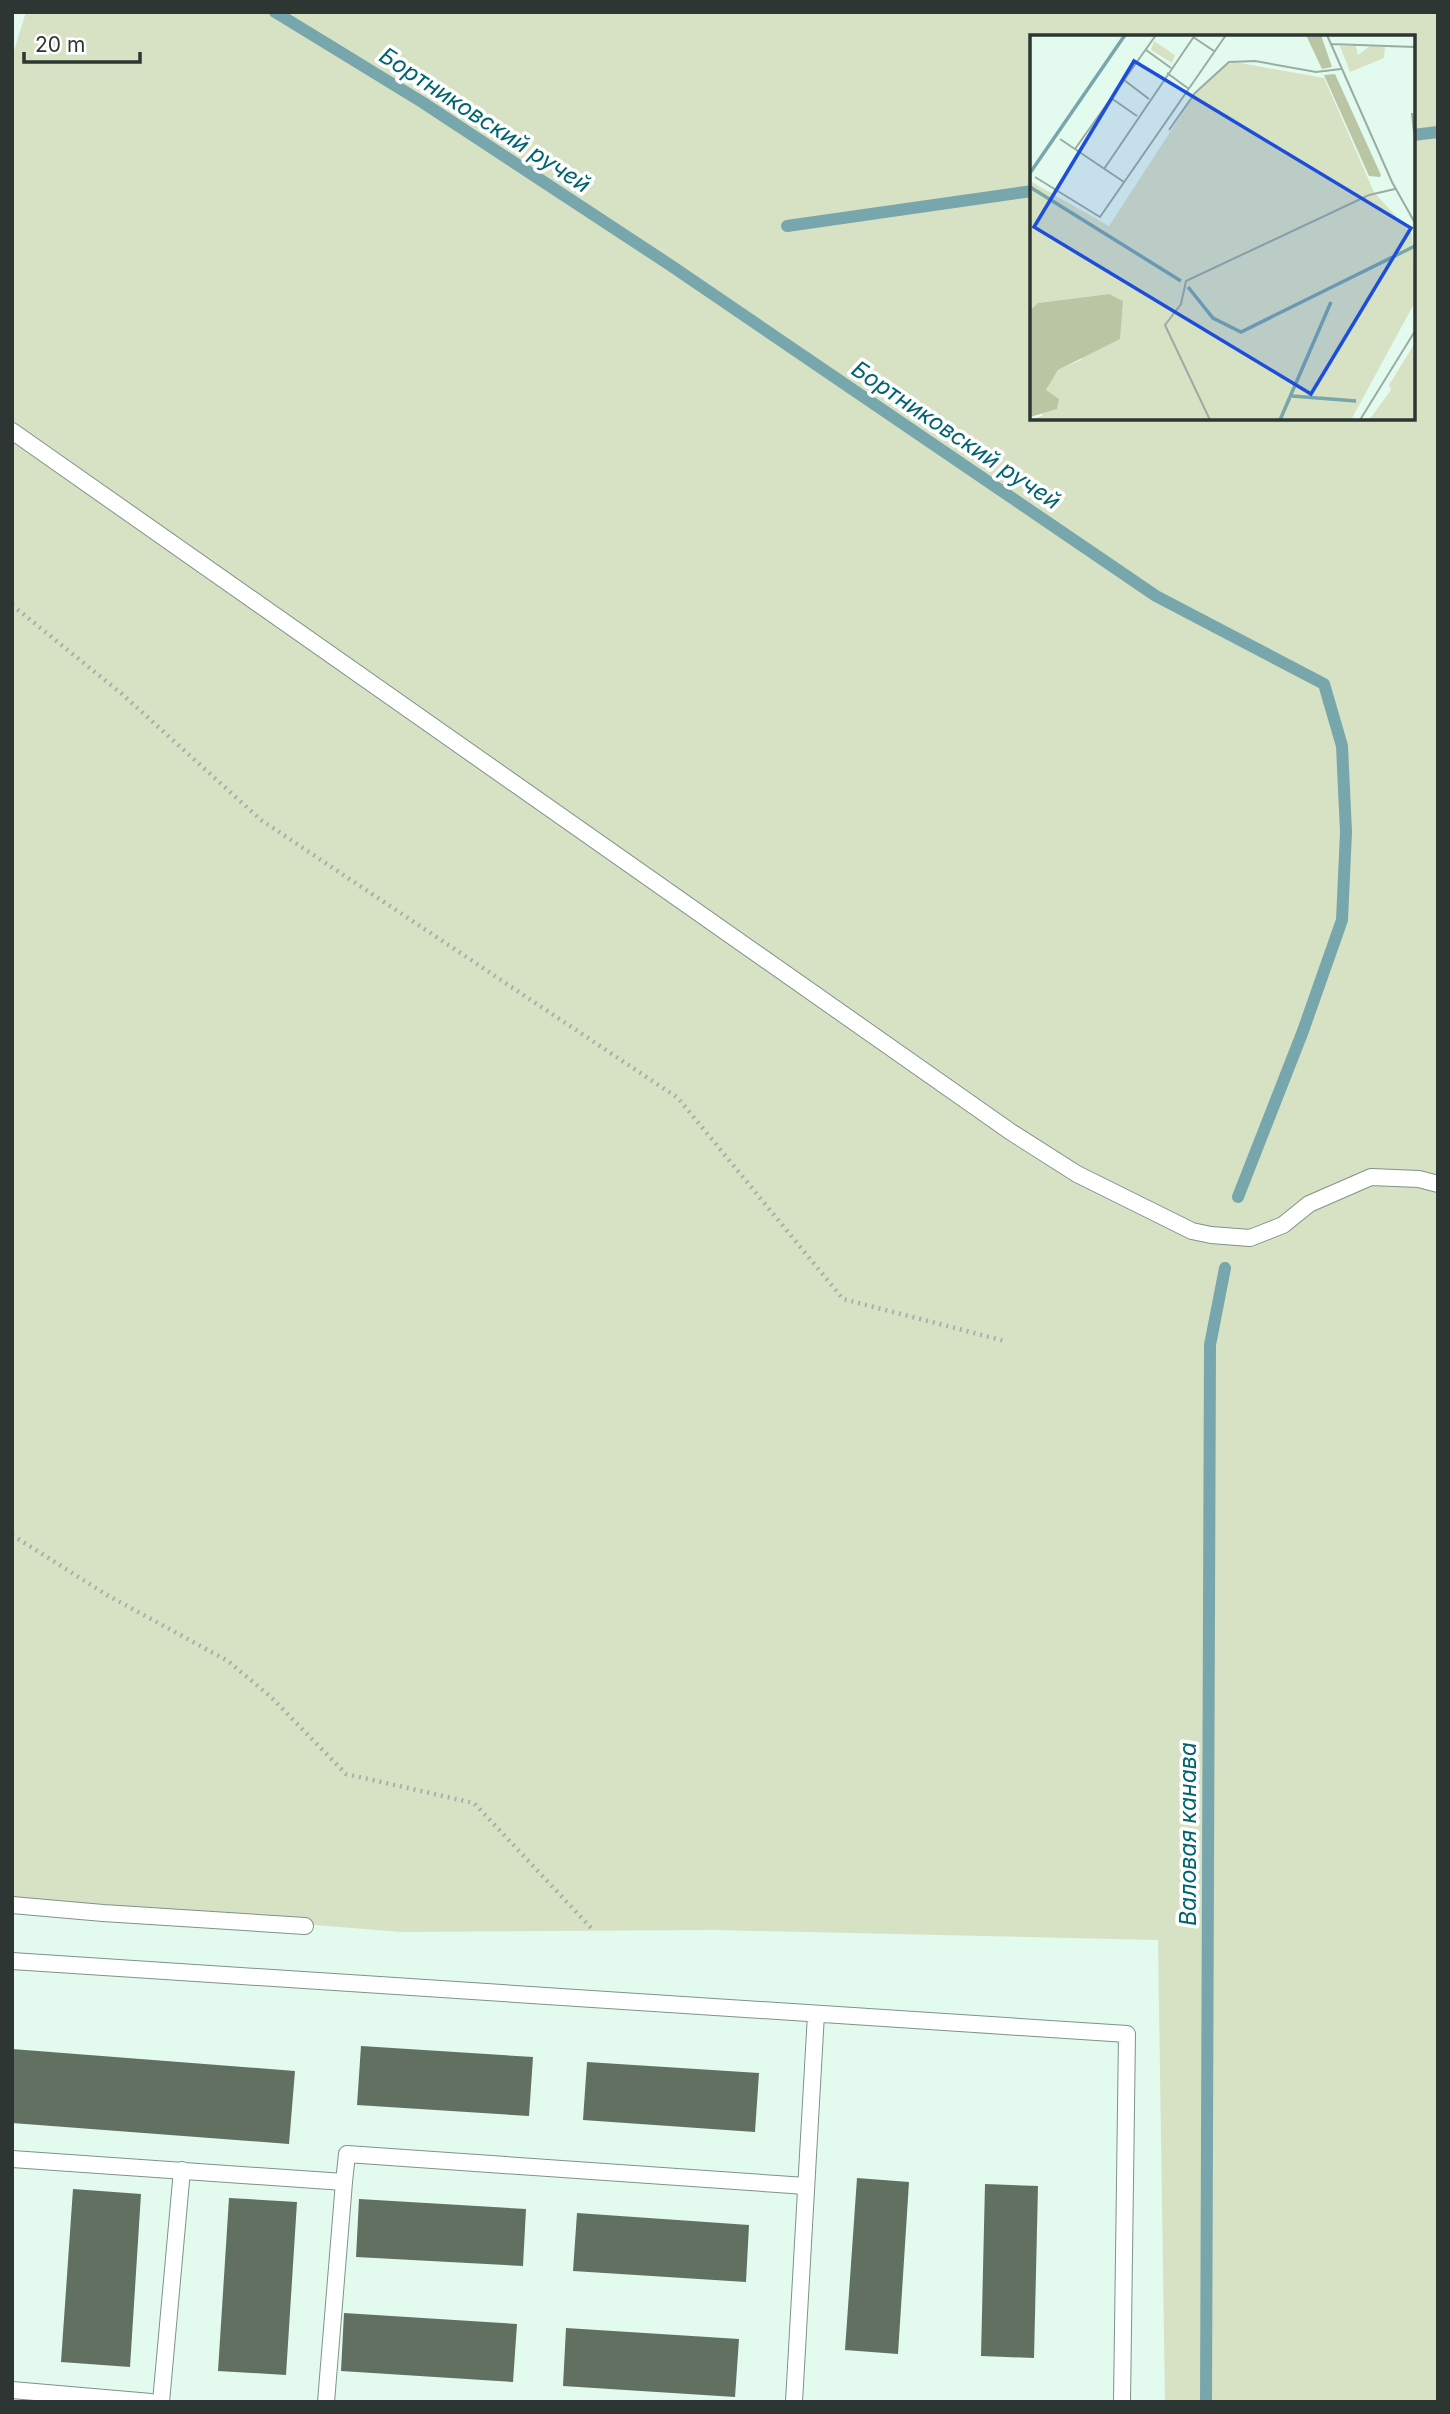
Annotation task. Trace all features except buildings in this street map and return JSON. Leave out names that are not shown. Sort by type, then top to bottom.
[{"type":"lane","points":[[12,431],[1011,1132],[1077,1174],[1192,1231],[1250,1238],[1283,1225],[1309,1204],[1371,1177],[1419,1179],[1438,1184]]},
{"type":"lane","points":[[12,1905],[305,1926]]},
{"type":"lane","points":[[12,1961],[1127,2034],[1122,2402]]},
{"type":"lane","points":[[794,2402],[816,2014]]},
{"type":"lane","points":[[326,2402],[347,2154],[806,2186]]},
{"type":"lane","points":[[12,2159],[344,2182]]},
{"type":"lane","points":[[161,2402],[182,2170]]},
{"type":"lane","points":[[12,2390],[151,2402]]},
{"type":"path","points":[[12,605],[122,694],[261,820],[678,1098],[843,1299],[1005,1341]]},
{"type":"path","points":[[12,1535],[107,1595],[228,1661],[271,1697],[346,1774],[474,1803],[594,1931]]},
{"type":"green space","points":[[26,12],[1438,12],[1438,2402],[1165,2402],[1158,1940],[714,1930],[402,1932],[12,1901],[12,57]]},
{"type":"waterway","name":"Бортниковский ручей","points":[[275,12],[422,102],[670,265],[1156,596],[1324,684],[1342,746],[1346,832],[1342,920],[1303,1031],[1238,1197]]},
{"type":"waterway","points":[[1415,135],[1438,132]]},
{"type":"waterway","points":[[787,226],[1030,191]]},
{"type":"waterway","name":"Валовая канава","points":[[1206,2402],[1210,1345],[1225,1268]]}]
